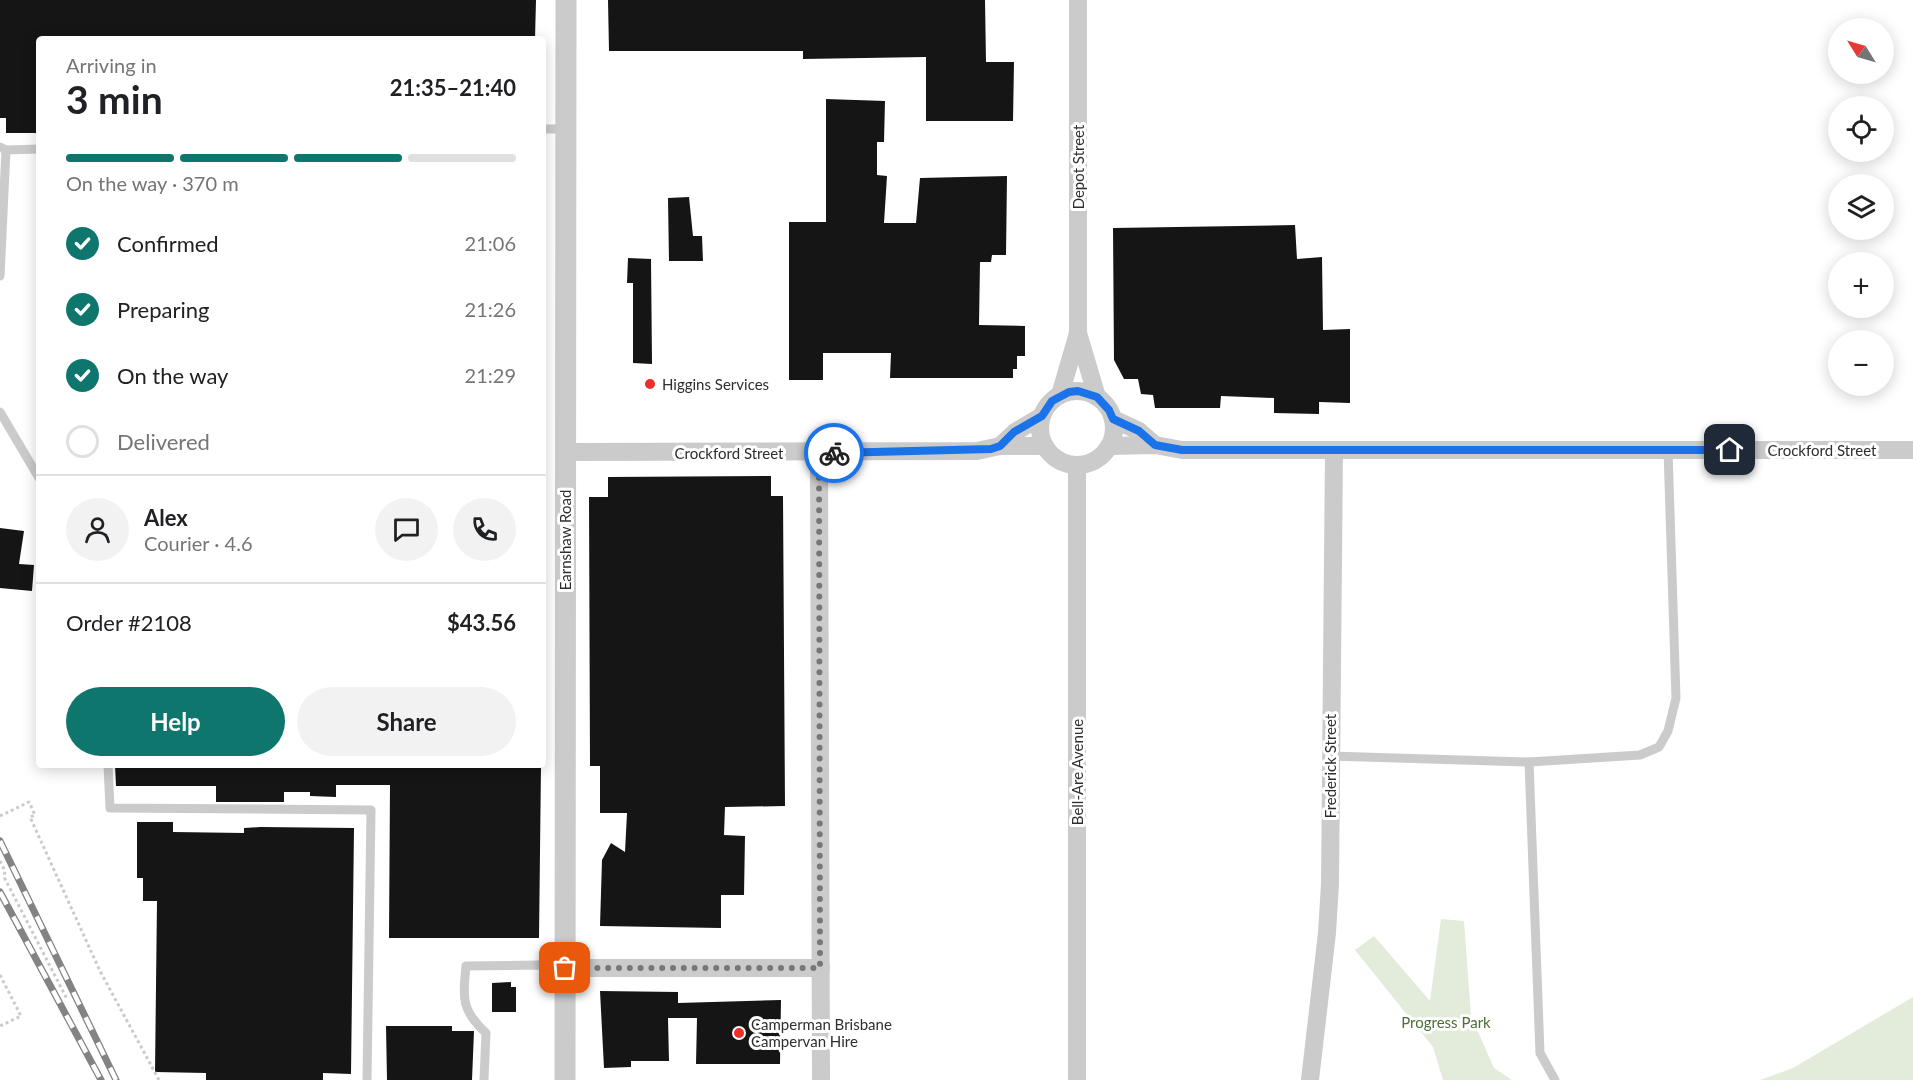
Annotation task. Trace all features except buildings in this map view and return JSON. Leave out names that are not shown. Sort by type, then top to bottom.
[{"type":"street","name":"Earnshaw Road","points":[[566,0],[566,1080]]},
{"type":"street","name":"Depot Street","points":[[1060,395],[1078,333],[1078,0]]},
{"type":"street","name":"Depot Street","points":[[1078,333],[1097,397]]},
{"type":"street","points":[[1078,391],[1097,397],[1109,410],[1113,419],[1113,437],[1109,446],[1096,459],[1077,465],[1058,460],[1045,446],[1041,436],[1042,416],[1046,408],[1060,395],[1078,391]]},
{"type":"street","points":[[1000,446],[1014,432],[1042,416]]},
{"type":"street","name":"Crockford Street","points":[[1113,419],[1139,431],[1155,445]]},
{"type":"street","name":"Crockford Street","points":[[1109,446],[1155,445],[1182,450],[1334,451],[1913,450]]},
{"type":"street","name":"Crockford Street","points":[[565,452],[819,453],[978,451],[1000,446],[1045,446]]},
{"type":"street","name":"Frederick Street","points":[[1310,1080],[1328,933],[1334,451]]},
{"type":"street","points":[[819,453],[821,1080]]},
{"type":"street","name":"Bell-Are Avenue","points":[[1077,465],[1077,1080]]},
{"type":"street","points":[[565,968],[820,968]]},
{"type":"lane","points":[[546,129],[566,129]]},
{"type":"lane","points":[[0,276],[3,149],[36,149]]},
{"type":"lane","points":[[0,412],[36,473]]},
{"type":"lane","points":[[1330,756],[1529,762],[1640,755],[1659,747],[1668,731],[1676,698],[1668,450]]},
{"type":"lane","points":[[1529,762],[1540,1053],[1555,1080]]},
{"type":"lane","points":[[108,768],[110,808],[371,810],[368,1080]]},
{"type":"lane","points":[[484,1080],[486,1033],[472,1020],[463,1001],[466,966],[538,965],[565,968]]},
{"type":"path","points":[[0,816],[29,802],[35,815],[30,817],[100,971],[159,1080]]},
{"type":"path","points":[[0,861],[5,871],[2,876],[67,999]]},
{"type":"path","points":[[0,975],[21,1016],[0,1026]]},
{"type":"green space","name":"Progress Park","points":[[1441,919],[1464,921],[1471,1016],[1494,1068],[1512,1080],[1443,1080],[1433,1047],[1355,950],[1374,936],[1430,1001]]},
{"type":"green space","points":[[1913,997],[1913,1080],[1760,1080],[1793,1068]]},
{"type":"railway","points":[[0,841],[116,1080]]},
{"type":"railway","points":[[0,892],[101,1080]]},
{"type":"way so far","points":[[565,968],[820,968],[819,453],[834,453]]},
{"type":"place","name":"Higgins Services","points":[[650,384]]},
{"type":"place","name":"Camperman Brisbane Campervan Hire","points":[[739,1033]]},
{"type":"route","points":[[834,453],[991,449],[1000,446],[1014,432],[1042,416],[1046,408],[1060,395],[1078,391],[1097,397],[1104,403],[1113,419],[1139,431],[1155,445],[1182,450],[1730,450]]}]
